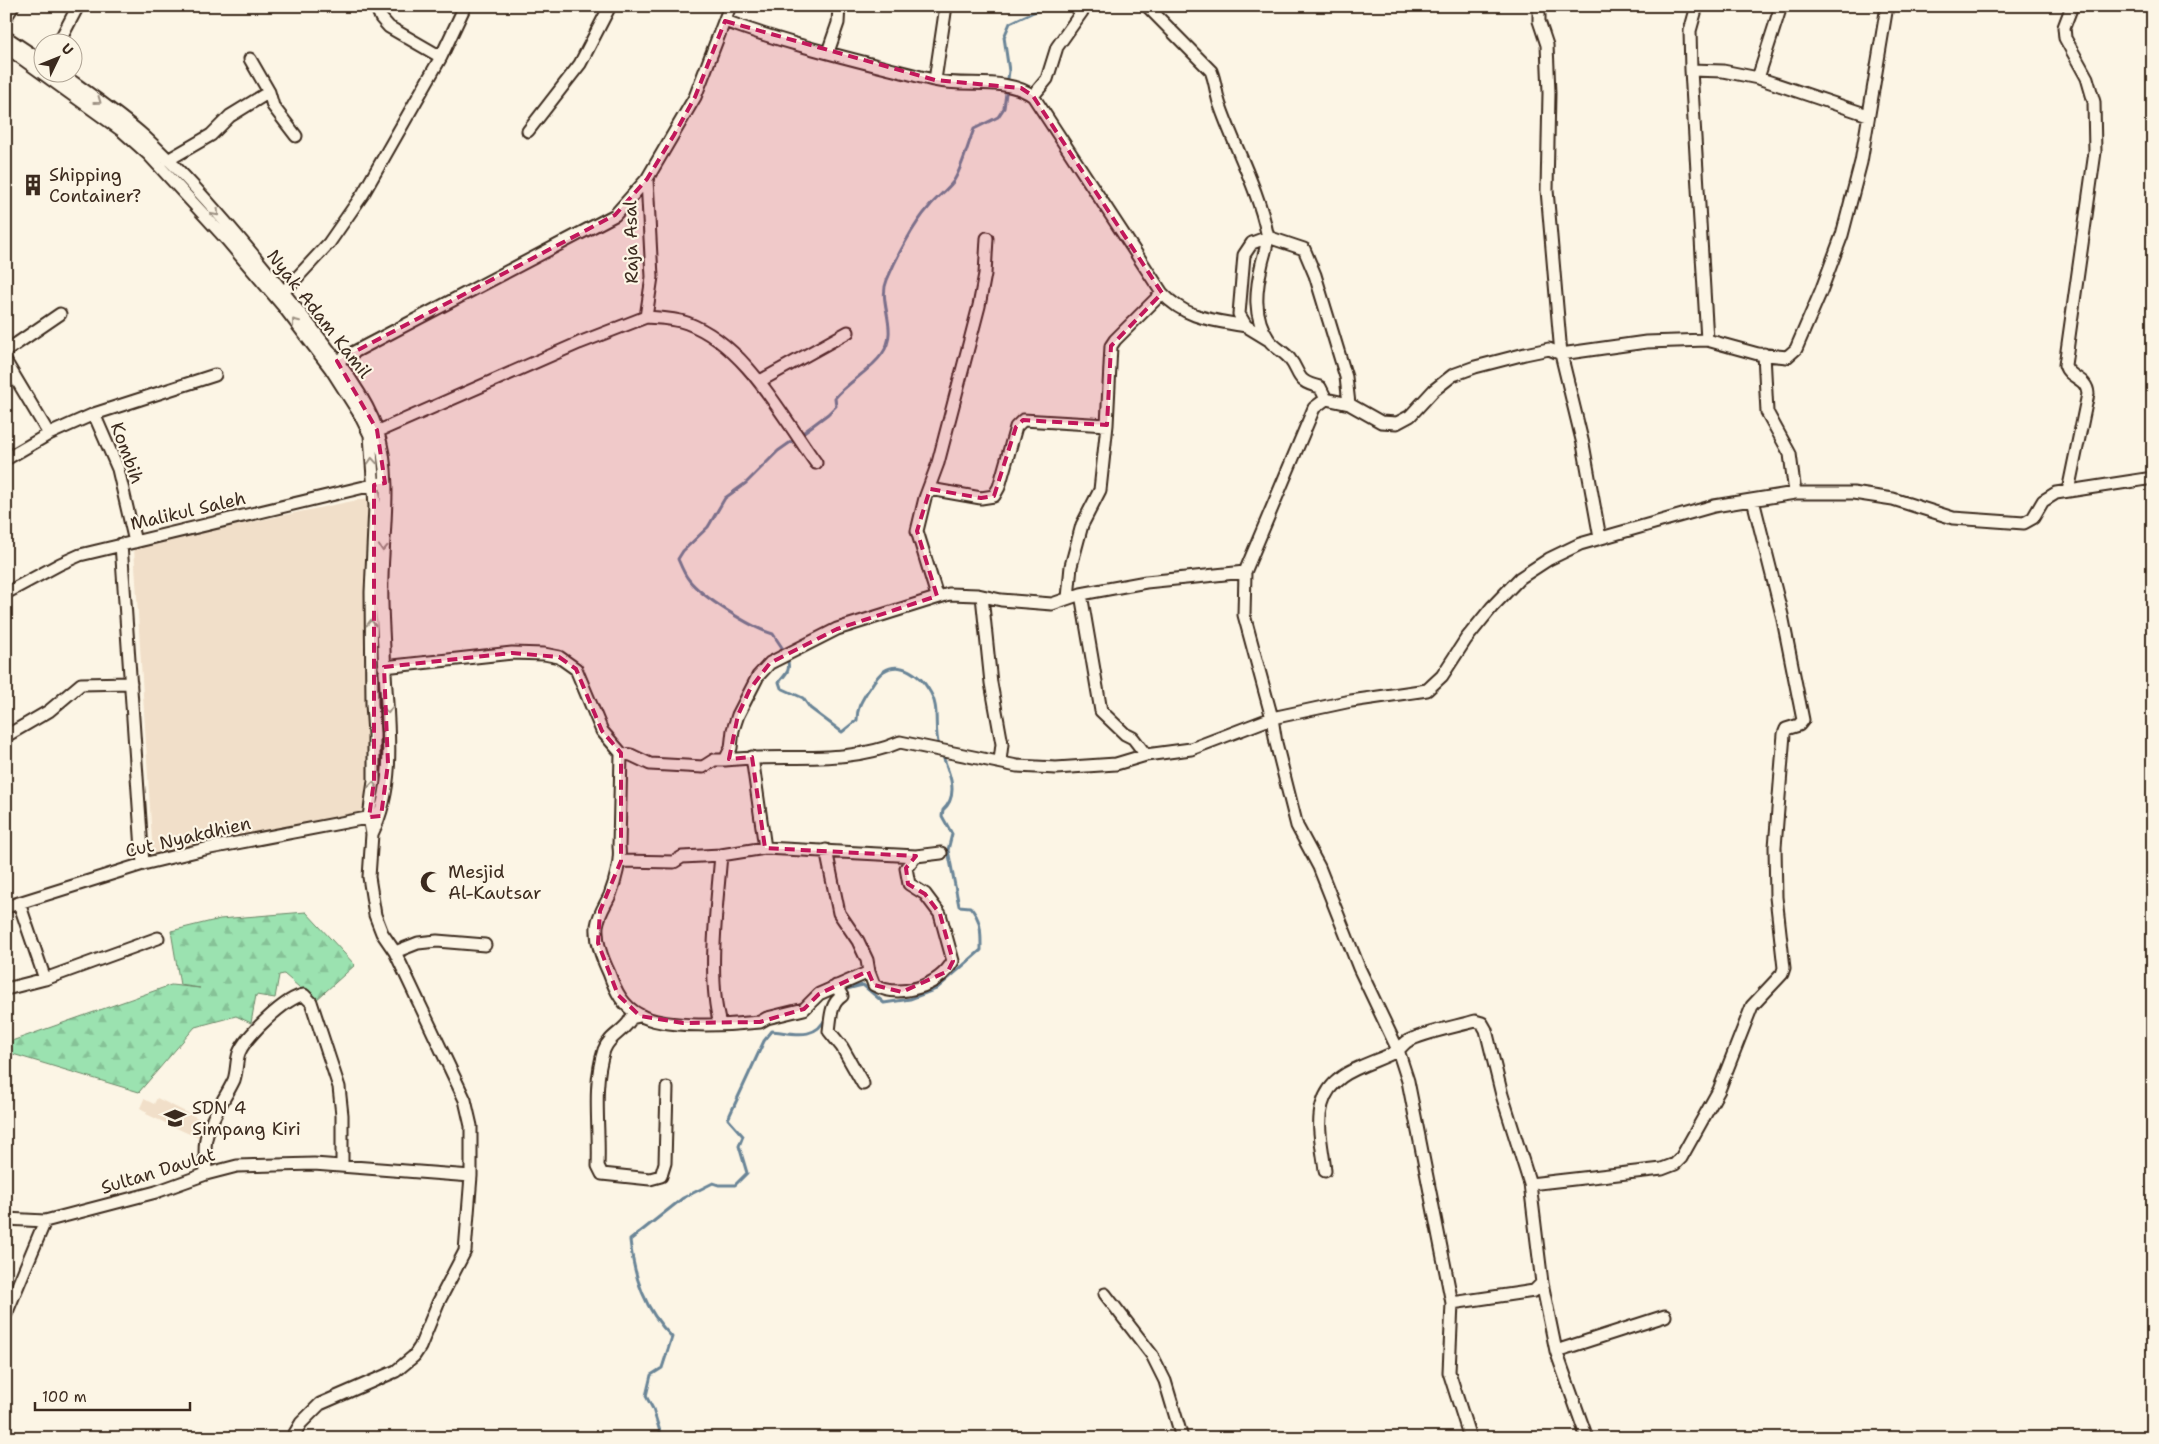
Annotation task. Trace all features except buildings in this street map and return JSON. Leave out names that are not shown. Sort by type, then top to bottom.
[{"type":"street","points":[[6,17],[13,6]]},
{"type":"street","points":[[64,32],[78,6]]},
{"type":"street","points":[[376,6],[380,18],[389,28],[441,57]]},
{"type":"street","points":[[280,295],[329,243],[344,224],[380,167],[441,57],[465,6]]},
{"type":"street","points":[[528,131],[580,64],[610,6]]},
{"type":"street","name":"Raja Asal","points":[[646,317],[652,276],[647,179],[695,97],[730,6]]},
{"type":"street","points":[[828,52],[838,22],[839,6]]},
{"type":"street","points":[[935,80],[946,6]]},
{"type":"street","points":[[1033,96],[1047,79],[1057,47],[1086,6]]},
{"type":"street","points":[[1146,6],[1211,71],[1220,107],[1262,211],[1268,237],[1256,304],[1261,325],[1269,340]]},
{"type":"street","points":[[1539,6],[1539,21],[1547,45],[1549,93],[1547,190],[1560,354],[1583,444],[1600,538]]},
{"type":"street","points":[[1696,6],[1690,31],[1691,70],[1707,340]]},
{"type":"street","points":[[1758,78],[1781,6]]},
{"type":"street","points":[[1470,1438],[1449,1372],[1452,1303],[1412,1096],[1398,1050],[1359,968],[1319,867],[1297,826],[1276,743],[1272,718],[1244,615],[1245,572],[1314,408],[1326,400],[1349,404],[1381,422],[1397,423],[1410,416],[1434,390],[1454,376],[1474,367],[1549,349],[1560,354],[1646,342],[1707,340],[1764,354],[1787,357],[1796,349],[1818,299],[1842,235],[1861,162],[1887,6]]},
{"type":"street","points":[[2068,491],[2088,394],[2083,381],[2068,372],[2065,365],[2095,152],[2094,102],[2087,78],[2064,32],[2072,6]]},
{"type":"street","points":[[725,21],[761,35],[935,80],[1013,86],[1033,96],[1162,293],[1180,309],[1192,315],[1246,326],[1269,340],[1289,358],[1297,376],[1308,384],[1320,387],[1326,400]]},
{"type":"street","points":[[6,36],[32,54]]},
{"type":"street","points":[[6,48],[32,66]]},
{"type":"street","points":[[250,58],[269,92],[273,106],[296,136]]},
{"type":"street","points":[[1691,70],[1723,71],[1758,78],[1868,115]]},
{"type":"street","points":[[54,82],[121,130],[150,155],[280,295],[331,369],[349,389]]},
{"type":"street","name":"Nyak Adam Kamil","points":[[73,82],[125,120],[168,160],[337,361],[349,389],[367,407],[382,454],[379,484],[384,667],[390,735],[372,834],[368,877],[375,915],[382,933],[395,952]]},
{"type":"street","points":[[168,160],[211,135],[230,116],[269,92]]},
{"type":"street","points":[[337,361],[615,215],[647,179]]},
{"type":"street","points":[[1246,326],[1239,314],[1244,254],[1252,243],[1268,237],[1304,249],[1315,275],[1346,377],[1349,404]]},
{"type":"street","points":[[937,596],[917,531],[938,463],[979,306],[985,274],[987,238]]},
{"type":"street","points":[[1068,598],[1071,566],[1082,525],[1100,490],[1107,425],[1111,346],[1162,293]]},
{"type":"street","points":[[6,351],[60,314]]},
{"type":"street","points":[[374,433],[646,317],[685,322],[710,334],[760,381],[801,444],[816,463]]},
{"type":"street","points":[[760,381],[848,332]]},
{"type":"street","points":[[1764,354],[1768,412],[1790,454],[1794,493]]},
{"type":"street","points":[[6,362],[49,434]]},
{"type":"street","points":[[94,414],[215,375]]},
{"type":"street","name":"Kombih","points":[[6,459],[49,434],[94,414],[118,469],[135,542]]},
{"type":"street","points":[[930,489],[981,498],[994,496],[999,486],[1016,427],[1023,420],[1107,425]]},
{"type":"street","points":[[384,667],[512,653],[544,654],[559,657],[576,669],[602,731],[621,753],[657,765],[703,767],[714,760],[752,757],[848,757],[883,749],[900,742],[916,744],[946,753],[1032,768],[1116,764],[1146,755],[1191,749],[1272,718],[1351,701],[1427,690],[1442,676],[1466,639],[1492,606],[1520,578],[1549,559],[1580,544],[1714,506],[1794,493],[1853,493],[1893,500],[1953,518],[2024,523],[2033,518],[2043,501],[2056,493],[2153,478]]},
{"type":"street","points":[[375,817],[371,601],[375,506],[379,484]]},
{"type":"street","name":"Malikul Saleh","points":[[6,594],[80,555],[379,484]]},
{"type":"street","points":[[1530,1184],[1662,1169],[1675,1164],[1684,1153],[1719,1090],[1752,1006],[1782,974],[1784,968],[1776,896],[1775,847],[1784,734],[1786,729],[1799,725],[1802,720],[1780,606],[1753,500]]},
{"type":"street","points":[[121,544],[142,864]]},
{"type":"street","points":[[725,760],[731,748],[736,722],[750,689],[770,663],[837,629],[937,596],[954,594],[1052,604],[1080,594],[1146,582],[1245,572]]},
{"type":"street","points":[[1080,594],[1101,711],[1125,734],[1133,738],[1146,755]]},
{"type":"street","points":[[982,596],[991,683],[1002,744],[1000,761]]},
{"type":"street","points":[[6,736],[49,711],[81,684],[131,683]]},
{"type":"street","points":[[621,753],[619,848],[621,861],[614,876],[610,894],[600,911],[597,927],[598,943],[618,995],[640,1016]]},
{"type":"street","points":[[752,757],[765,848]]},
{"type":"street","name":"Cut Nyakdhien","points":[[6,907],[142,864],[205,848],[375,817]]},
{"type":"street","points":[[621,861],[674,862],[682,857],[721,855],[765,848],[916,856],[940,853]]},
{"type":"street","points":[[826,850],[839,913],[868,960],[868,972],[871,981],[874,985],[902,992],[924,984],[948,971],[953,961],[940,914],[925,894],[912,887],[908,882],[906,868],[916,856]]},
{"type":"street","points":[[720,1024],[715,1007],[715,935],[721,855]]},
{"type":"street","points":[[19,903],[45,979]]},
{"type":"street","points":[[6,989],[45,979],[158,938]]},
{"type":"street","points":[[292,1438],[301,1423],[320,1404],[396,1371],[406,1364],[420,1347],[438,1303],[465,1251],[471,1176],[470,1126],[465,1100],[395,952],[418,943],[437,941],[485,945]]},
{"type":"street","points":[[667,1088],[665,1163],[661,1176],[650,1179],[602,1174],[598,1166],[598,1082],[605,1050],[615,1033],[628,1025],[631,1018],[640,1016],[660,1021],[720,1024],[760,1022],[767,1018],[804,1010],[819,994],[839,991],[868,972]]},
{"type":"street","points":[[839,991],[832,1009],[829,1032],[842,1047],[863,1084]]},
{"type":"street","points":[[206,1174],[207,1135],[214,1116],[235,1078],[238,1055],[244,1044],[253,1032],[292,1000],[304,995],[311,1002],[338,1087],[342,1115],[342,1165]]},
{"type":"street","points":[[1325,1171],[1320,1124],[1322,1106],[1326,1093],[1338,1080],[1353,1068],[1398,1050],[1408,1041],[1475,1021],[1482,1023],[1486,1030],[1504,1103],[1530,1184],[1542,1283],[1556,1351],[1587,1438]]},
{"type":"street","name":"Sultan Daulat","points":[[6,1218],[45,1220],[156,1192],[206,1174],[237,1166],[261,1164],[342,1165],[471,1176]]},
{"type":"street","points":[[6,1314],[45,1220]]},
{"type":"street","points":[[1452,1303],[1534,1291],[1542,1283]]},
{"type":"street","points":[[1105,1294],[1152,1355],[1165,1381],[1182,1438]]},
{"type":"street","points":[[1556,1351],[1665,1316]]},
{"type":"highlighted area","points":[[725,21],[935,80],[1021,88],[1033,96],[1162,293],[1111,346],[1107,425],[1023,420],[1016,427],[994,496],[981,498],[930,489],[917,531],[937,596],[837,629],[770,663],[750,689],[738,715],[729,759],[752,757],[765,848],[916,856],[906,868],[908,884],[925,894],[940,914],[953,961],[948,971],[902,992],[874,985],[868,971],[819,994],[804,1009],[760,1022],[683,1023],[640,1016],[618,995],[598,943],[600,911],[621,861],[621,753],[602,731],[576,669],[559,657],[512,653],[384,667],[388,764],[381,816],[369,817],[374,781],[374,485],[385,483],[377,430],[337,361],[615,215],[647,179],[674,135],[695,97]]},
{"type":"shaded area","points":[[382,495],[378,612],[378,810],[153,857],[134,549],[236,525]]},
{"type":"shaded area","name":"SDN 4 Simpang Kiri","points":[[157,1098],[204,1121],[198,1138],[146,1114],[147,1112],[140,1108],[144,1099],[154,1104]]},
{"type":"green space","points":[[306,912],[355,965],[315,1001],[284,974],[279,975],[275,998],[256,995],[251,1023],[236,1016],[195,1027],[139,1092],[6,1052],[6,1043],[171,985],[200,988],[180,985],[171,931],[220,919]]},
{"type":"waterway","points":[[800,435],[828,414],[836,406],[835,398],[882,354],[887,345],[889,335],[885,289],[891,271],[905,242],[923,214],[956,177],[974,129],[998,117],[1004,108],[1009,71],[1004,37],[1010,23],[1038,10],[1042,6]]},
{"type":"waterway","points":[[785,652],[773,634],[728,611],[695,587],[678,559],[683,551],[708,527],[725,498],[746,483],[778,451],[795,439]]},
{"type":"waterway","points":[[787,658],[788,668],[786,674],[779,682],[781,688],[803,698],[810,708],[842,732],[857,720],[861,702],[881,673],[890,668],[897,667],[910,671],[921,680],[933,697],[939,746]]},
{"type":"waterway","points":[[827,1011],[831,999],[839,992],[863,985],[884,1003],[910,999],[936,989],[981,950],[980,927],[977,917],[970,907],[959,906],[948,850],[952,834],[942,816],[943,810],[951,797],[952,790],[952,783],[942,754]]},
{"type":"waterway","points":[[662,1438],[653,1409],[646,1396],[651,1375],[662,1368],[672,1337],[655,1316],[642,1293],[634,1267],[630,1240],[683,1198],[713,1183],[735,1185],[747,1173],[739,1146],[743,1136],[728,1119],[764,1041],[772,1031],[796,1034],[810,1033],[822,1025],[826,1017]]},
{"type":"place","name":"Shipping Container?","points":[[33,185]]},
{"type":"place","name":"Mesjid Al-Kautsar","points":[[431,882]]},
{"type":"place","name":"SDN 4 Simpang Kiri","points":[[175,1118]]}]
